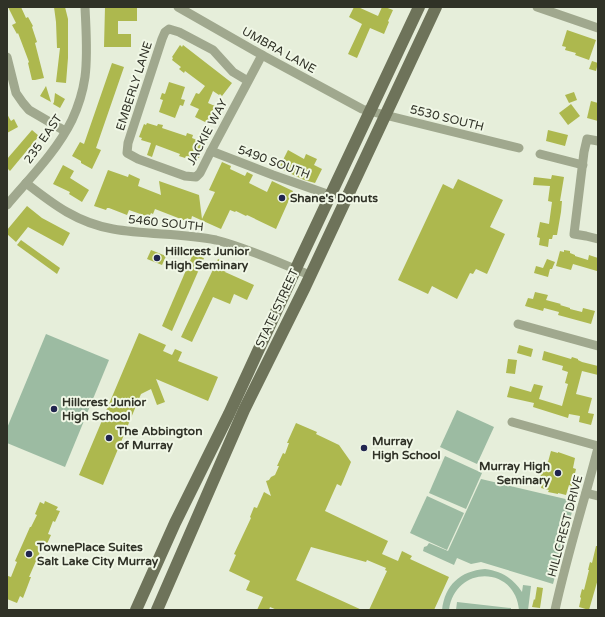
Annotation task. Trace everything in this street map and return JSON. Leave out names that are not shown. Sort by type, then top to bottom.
[{"type":"main road","name":"STATE STREET","points":[[136,610],[175,523],[226,420],[419,7]]},
{"type":"main road","name":"STATE STREET","points":[[157,610],[244,410],[310,275],[436,7]]},
{"type":"street","name":"235 EAST","points":[[7,205],[46,158],[65,132],[76,109],[82,92],[85,76],[85,7]]},
{"type":"street","name":"UMBRA LANE","points":[[178,7],[262,55],[358,107],[370,111]]},
{"type":"street","points":[[537,7],[598,28]]},
{"type":"street","name":"EMBERLY LANE","points":[[127,154],[128,143],[162,39],[169,29],[179,32],[213,50],[233,72],[248,81]]},
{"type":"street","name":"JACKIE WAY","points":[[127,154],[185,176],[196,177],[200,173],[262,55]]},
{"type":"street","points":[[7,57],[16,93],[23,103],[29,110],[65,132]]},
{"type":"street","name":"5530 SOUTH","points":[[370,111],[385,116],[520,148]]},
{"type":"street","points":[[598,141],[587,139],[582,165],[574,234],[598,239]]},
{"type":"street","name":"5490 SOUTH","points":[[211,151],[272,175],[330,195]]},
{"type":"street","points":[[540,154],[582,165]]},
{"type":"street","name":"5460 SOUTH","points":[[26,183],[51,203],[66,212],[80,219],[101,226],[121,230],[216,240],[310,275]]},
{"type":"street","points":[[518,324],[598,346]]},
{"type":"street","points":[[512,422],[598,447]]},
{"type":"street","name":"HILLCREST DRIVE","points":[[555,610],[598,447]]},
{"type":"street","points":[[586,493],[598,496]]},
{"type":"green space","points":[[46,334],[109,360],[65,467],[7,443],[7,428]]},
{"type":"green space","points":[[457,410],[494,427],[477,464],[440,447]]},
{"type":"green space","points":[[445,456],[482,473],[466,509],[429,493]]},
{"type":"green space","points":[[481,479],[574,501],[553,584],[481,562],[471,564],[457,558],[454,565],[423,551],[424,547],[429,543],[448,551]]},
{"type":"green space","points":[[427,496],[464,513],[447,550],[410,533]]},
{"type":"green space","points":[[485,569],[496,571],[511,579],[522,592],[523,585],[531,586],[528,610],[519,610],[515,595],[507,585],[497,578],[485,576],[473,578],[462,585],[454,595],[449,610],[442,610],[446,593],[455,581],[468,573]]},
{"type":"green space","points":[[457,602],[511,608],[511,610],[456,610]]},
{"type":"building","points":[[8,7],[21,7],[26,18],[28,17],[33,26],[32,27],[37,42],[35,43],[44,78],[32,80],[29,62],[18,33],[17,34],[12,25],[16,23]]},
{"type":"building","points":[[54,7],[65,7],[68,19],[68,58],[66,83],[56,82],[60,48],[57,48]]},
{"type":"building","points":[[105,7],[137,8],[137,21],[118,21],[118,34],[131,34],[131,47],[104,47]]},
{"type":"building","points":[[354,7],[358,7],[378,16],[382,7],[393,10],[384,34],[370,28],[357,58],[348,54],[362,24],[349,17]]},
{"type":"building","points":[[567,30],[596,40],[589,60],[575,55],[576,53],[565,50],[566,47],[562,46]]},
{"type":"building","points":[[180,45],[182,47],[183,45],[232,83],[222,96],[213,91],[208,103],[215,106],[207,123],[195,117],[199,109],[190,105],[196,93],[199,94],[205,86],[185,71],[184,73],[179,69],[181,67],[172,60],[172,57]]},
{"type":"building","points":[[592,61],[598,63],[596,71],[589,69]]},
{"type":"building","points":[[112,63],[124,67],[96,148],[101,150],[92,169],[72,156],[80,142],[84,144]]},
{"type":"building","points":[[169,82],[185,87],[181,99],[185,100],[183,106],[180,105],[175,118],[159,112],[163,100],[160,99],[162,93],[165,94]]},
{"type":"building","points":[[46,86],[51,102],[40,96]]},
{"type":"building","points":[[574,92],[577,100],[569,103],[565,95]]},
{"type":"building","points":[[55,93],[65,99],[60,108],[53,104]]},
{"type":"building","points":[[591,101],[598,103],[598,121],[587,118]]},
{"type":"building","points":[[571,104],[580,116],[568,125],[559,113]]},
{"type":"building","points":[[7,114],[11,121],[14,119],[18,127],[7,133]]},
{"type":"building","points":[[147,123],[157,126],[158,124],[163,125],[162,128],[186,136],[187,133],[193,135],[192,138],[202,142],[201,144],[203,144],[199,158],[197,157],[196,159],[186,156],[185,158],[179,156],[180,154],[156,145],[152,157],[147,155],[151,143],[141,140],[142,138],[139,137],[144,124],[146,125]]},
{"type":"building","points":[[32,130],[39,136],[10,171],[7,168],[7,159]]},
{"type":"building","points":[[548,130],[568,135],[565,146],[546,141]]},
{"type":"building","points":[[288,150],[304,159],[306,154],[317,159],[314,165],[322,169],[315,183],[304,180],[279,168]]},
{"type":"building","points":[[222,162],[231,166],[230,169],[245,176],[247,172],[253,175],[249,183],[267,192],[272,181],[293,191],[276,229],[247,215],[246,216],[230,210],[221,229],[192,216],[191,220],[187,218],[186,221],[155,209],[153,214],[151,213],[149,217],[129,210],[127,215],[109,208],[106,210],[94,206],[108,170],[128,177],[129,174],[140,179],[138,186],[161,195],[159,181],[199,195],[202,219],[215,192],[209,190]]},
{"type":"building","points":[[63,165],[74,171],[70,178],[89,190],[82,202],[69,194],[70,192],[53,184]]},
{"type":"building","points":[[552,175],[564,177],[560,201],[562,201],[561,212],[557,235],[553,235],[552,239],[549,239],[548,247],[539,245],[540,238],[537,237],[540,222],[549,224],[552,202],[548,201],[550,186],[533,185],[534,177],[551,179]]},
{"type":"building","points":[[458,179],[503,200],[490,227],[505,234],[487,274],[476,269],[473,274],[470,273],[457,299],[432,286],[428,294],[398,280],[443,184],[453,189]]},
{"type":"building","points":[[27,206],[42,218],[70,233],[63,246],[28,227],[16,242],[7,234],[7,230]]},
{"type":"building","points":[[21,240],[60,268],[57,274],[17,245]]},
{"type":"building","name":"Hillcrest Junior High Seminary","points":[[151,250],[166,256],[162,265],[147,259]]},
{"type":"building","points":[[564,250],[570,251],[570,253],[575,256],[588,260],[589,255],[598,258],[597,271],[573,264],[571,270],[556,266],[560,251],[564,252]]},
{"type":"building","points":[[193,254],[204,258],[172,331],[162,326]]},
{"type":"building","points":[[218,259],[228,264],[225,272],[254,285],[247,300],[234,294],[230,304],[213,297],[192,342],[181,337]]},
{"type":"building","points":[[547,259],[555,262],[552,269],[550,269],[548,277],[534,273],[536,266],[543,268]]},
{"type":"building","points":[[535,292],[548,295],[546,300],[561,304],[560,305],[570,309],[582,312],[583,308],[595,311],[591,324],[558,315],[559,312],[544,308],[543,311],[525,306],[528,298],[533,299]]},
{"type":"building","name":"The Abbington of Murray","points":[[139,333],[166,345],[163,351],[172,355],[175,349],[182,352],[178,361],[218,377],[208,401],[156,379],[165,402],[157,405],[151,389],[141,394],[103,485],[79,475]]},
{"type":"building","points":[[519,345],[533,349],[531,357],[517,353]]},
{"type":"building","points":[[544,351],[571,359],[572,357],[582,362],[598,366],[598,375],[582,371],[576,394],[592,398],[588,413],[594,414],[591,425],[579,422],[580,416],[569,414],[568,418],[533,407],[534,403],[507,397],[510,386],[531,392],[534,384],[543,386],[539,399],[562,406],[568,384],[565,383],[568,372],[562,370],[563,366],[542,360]]},
{"type":"building","points":[[508,359],[517,360],[515,374],[506,373]]},
{"type":"building","name":"Murray High School","points":[[296,423],[317,432],[316,434],[339,445],[351,462],[341,486],[337,484],[325,511],[388,541],[382,554],[398,561],[402,551],[412,556],[410,559],[449,577],[434,610],[369,610],[387,571],[385,570],[386,568],[367,560],[366,562],[311,547],[296,580],[362,610],[277,610],[270,607],[269,610],[257,610],[263,597],[246,590],[250,581],[229,571],[236,555],[234,554],[251,518],[250,517],[254,507],[257,508],[264,492],[271,496],[266,481],[275,475],[279,466],[277,466],[283,453],[285,454],[289,443],[287,443]]},
{"type":"building","name":"Murray High Seminary","points":[[551,451],[575,458],[573,468],[576,469],[572,486],[569,485],[566,495],[548,492],[549,490],[541,488],[544,478],[540,477],[545,461],[548,462]]},
{"type":"building","name":"TownePlace Suites Salt Lake City Murray","points":[[45,501],[58,507],[56,510],[60,511],[55,522],[53,521],[48,534],[51,535],[46,546],[43,545],[29,577],[31,577],[23,598],[20,596],[17,603],[7,599],[8,576],[11,577],[17,562],[15,561],[37,515],[35,514],[40,502],[44,504]]},
{"type":"building","points":[[596,546],[598,546],[598,579],[589,610],[579,607],[580,597],[582,589],[584,590],[590,562],[592,563]]},
{"type":"building","points":[[537,587],[543,588],[540,608],[532,607],[534,599],[535,600]]},
{"type":"place","name":"Shane's Donuts","points":[[282,198]]},
{"type":"place","name":"Hillcrest Junior High Seminary","points":[[157,258]]},
{"type":"place","name":"Hillcrest Junior High School","points":[[54,409]]},
{"type":"place","name":"The Abbington of Murray","points":[[109,438]]},
{"type":"place","name":"Murray High School","points":[[364,448]]},
{"type":"place","name":"Murray High Seminary","points":[[558,473]]},
{"type":"place","name":"TownePlace Suites Salt Lake City Murray","points":[[29,554]]}]
